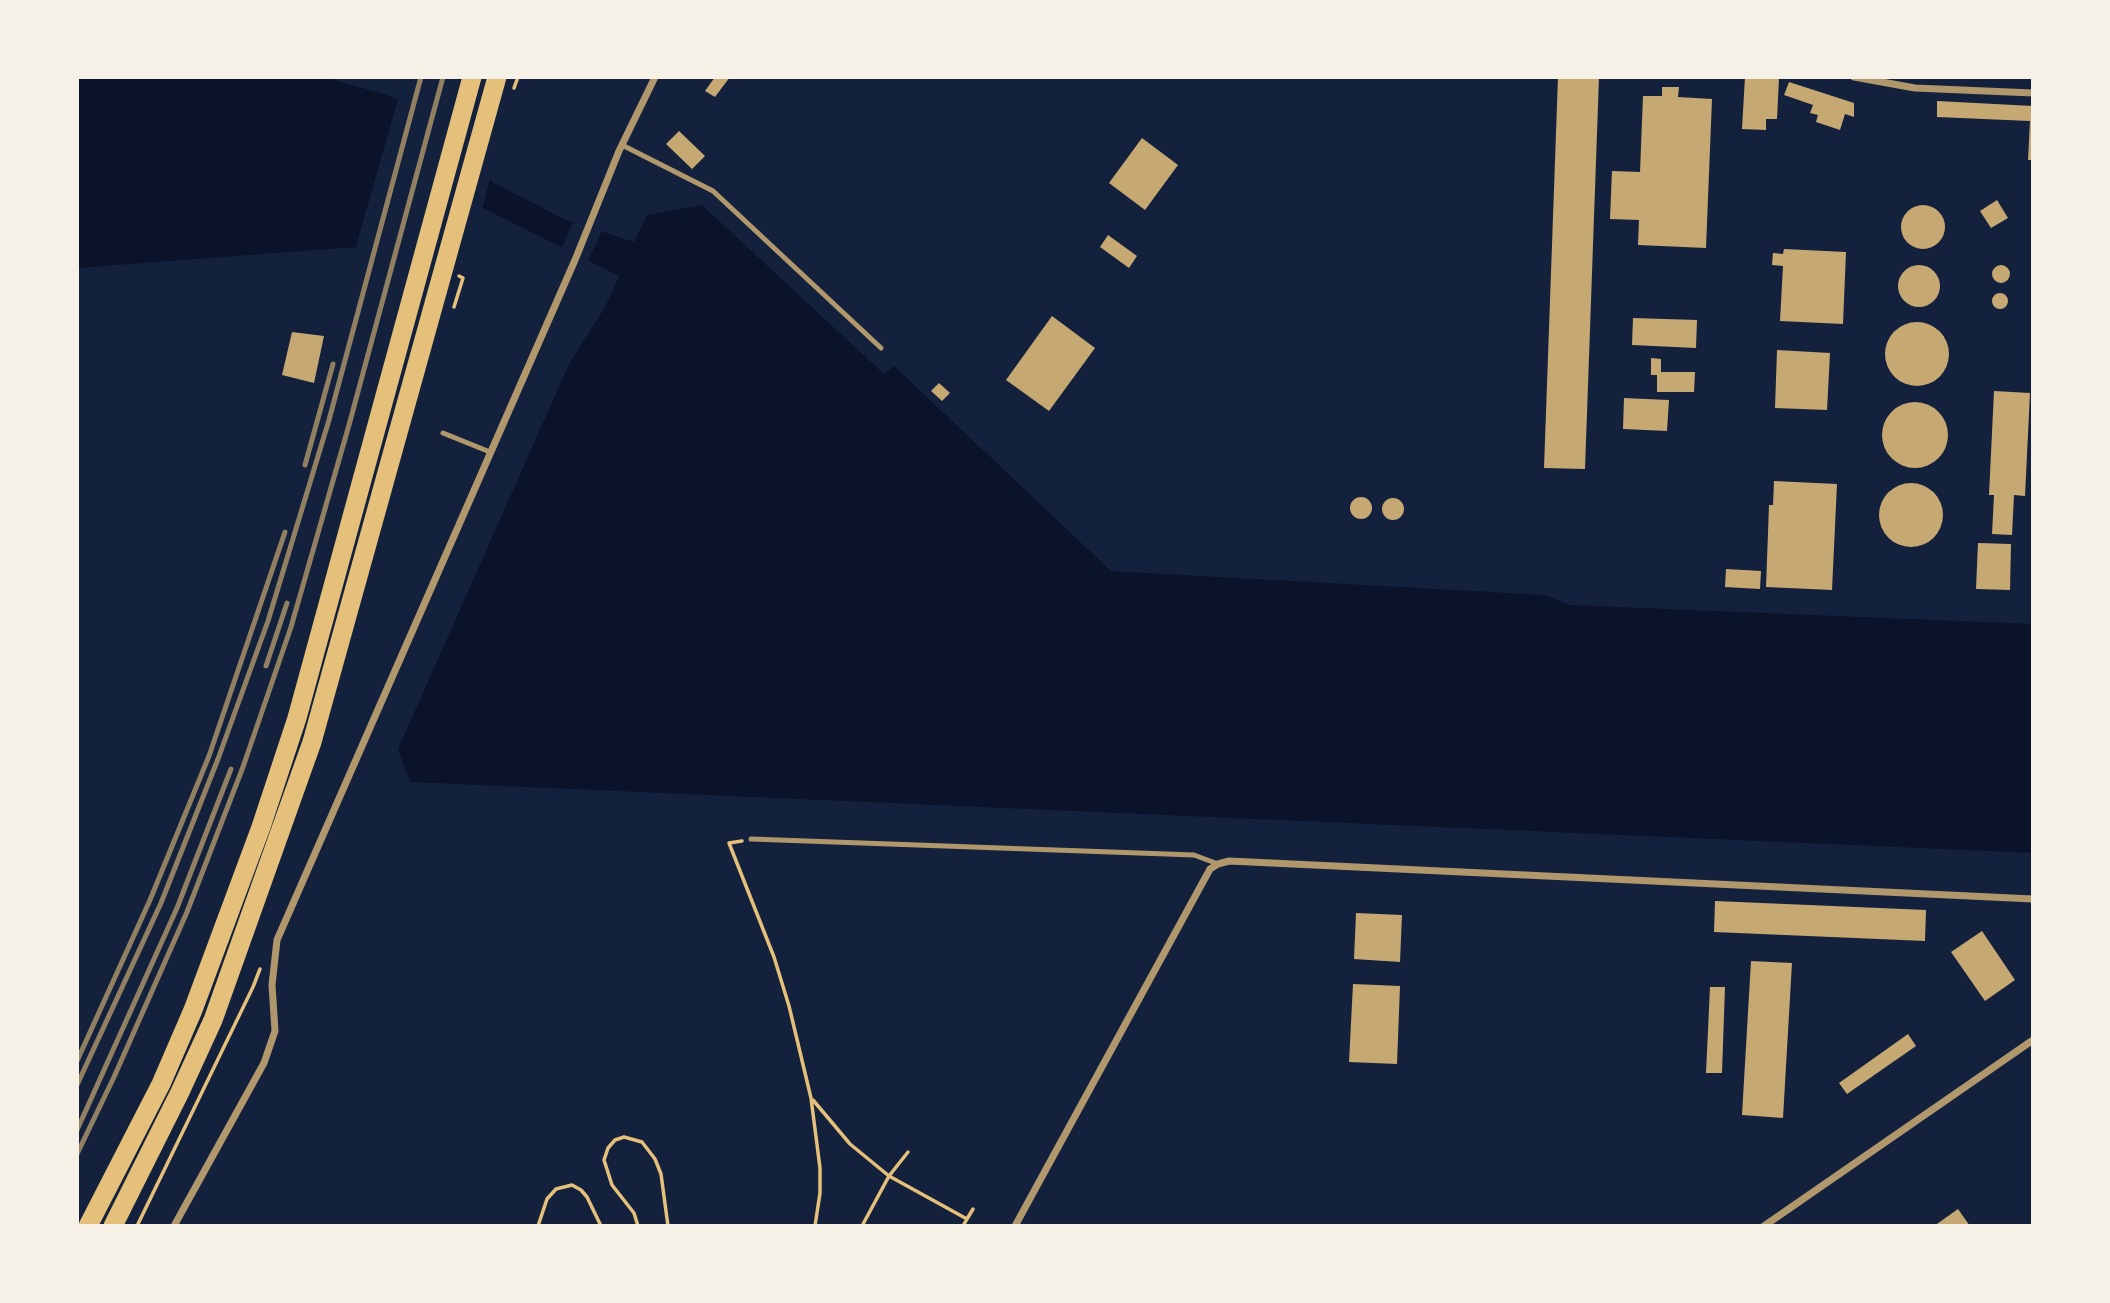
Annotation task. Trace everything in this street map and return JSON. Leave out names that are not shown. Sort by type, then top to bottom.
[{"type":"highway","points":[[88,1226],[161,1084],[193,1010],[261,827],[297,718],[472,77]]},
{"type":"highway","points":[[113,1226],[213,1020],[312,742],[497,77]]},
{"type":"street","points":[[174,1226],[264,1063],[275,1031],[272,985],[276,940],[575,261],[622,145],[655,77]]},
{"type":"street","points":[[1854,77],[1916,88],[2033,93]]},
{"type":"street","points":[[1015,1226],[1210,869],[1218,864],[1229,861],[2033,899]]},
{"type":"street","points":[[1764,1226],[2033,1040]]},
{"type":"lane","points":[[622,145],[713,191],[881,348]]},
{"type":"lane","points":[[443,433],[489,452]]},
{"type":"lane","points":[[751,839],[1194,855],[1218,864]]},
{"type":"path","points":[[751,839],[729,843],[774,957],[811,1098],[820,1167],[820,1193],[815,1226]]},
{"type":"path","points":[[811,1098],[850,1144],[889,1175],[967,1219]]},
{"type":"path","points":[[638,1226],[634,1213],[612,1185],[604,1160],[608,1148],[615,1140],[624,1137],[642,1142],[655,1158],[661,1174],[668,1226]]},
{"type":"path","points":[[862,1226],[889,1175],[908,1152]]},
{"type":"path","points":[[538,1226],[547,1199],[556,1189],[572,1185],[587,1198],[601,1226]]},
{"type":"path","points":[[963,1226],[973,1209]]},
{"type":"water","points":[[77,77],[324,77],[384,94],[452,120],[492,182],[564,219],[634,242],[647,215],[702,205],[884,374],[894,366],[1111,571],[1546,595],[1570,605],[2033,624],[2033,853],[410,782],[398,749],[569,364],[605,307],[619,276],[473,203],[357,247],[77,268]]},
{"type":"pier","points":[[399,96],[454,117],[491,174],[482,210],[473,207],[459,210],[422,240],[405,247],[355,250]]},
{"type":"pier","points":[[574,219],[603,228],[587,263],[561,250]]},
{"type":"building","points":[[715,77],[730,77],[715,97],[705,91]]},
{"type":"building","points":[[1558,77],[1599,77],[1585,469],[1544,468]]},
{"type":"building","points":[[1745,77],[1779,78],[1777,119],[1766,119],[1766,130],[1742,129]]},
{"type":"building","points":[[1789,82],[1854,103],[1854,117],[1845,114],[1840,130],[1816,122],[1818,115],[1810,113],[1813,105],[1784,95]]},
{"type":"building","points":[[1662,87],[1679,87],[1678,97],[1712,99],[1706,248],[1638,245],[1639,220],[1610,219],[1612,171],[1640,172],[1643,96],[1662,96]]},
{"type":"building","points":[[1937,101],[2033,106],[2033,160],[2028,160],[2030,121],[1937,117]]},
{"type":"building","points":[[679,131],[705,156],[692,169],[666,144]]},
{"type":"building","points":[[1142,138],[1178,165],[1145,210],[1109,183]]},
{"type":"building","points":[[1997,200],[2008,218],[1991,228],[1980,211]]},
{"type":"building","points":[[1923,205],[1938,212],[1945,227],[1938,242],[1923,249],[1908,242],[1901,227],[1908,212]]},
{"type":"building","points":[[1108,235],[1137,256],[1129,268],[1100,247]]},
{"type":"building","points":[[1784,249],[1846,252],[1843,324],[1780,321],[1783,266],[1772,265],[1773,253],[1783,254]]},
{"type":"building","points":[[1919,265],[1934,271],[1940,286],[1934,301],[1919,307],[1904,301],[1898,286],[1904,271]]},
{"type":"building","points":[[2001,265],[2007,268],[2010,274],[2007,280],[2001,283],[1995,280],[1992,274],[1995,268]]},
{"type":"building","points":[[1997,293],[2003,293],[2008,301],[2006,307],[1997,309],[1992,304],[1992,298]]},
{"type":"building","points":[[1052,316],[1095,348],[1049,411],[1006,380]]},
{"type":"building","points":[[1633,318],[1697,320],[1696,348],[1632,345]]},
{"type":"building","points":[[1917,322],[1935,328],[1943,336],[1949,354],[1943,372],[1935,380],[1917,386],[1899,380],[1891,372],[1885,354],[1891,336],[1899,328]]},
{"type":"building","points":[[292,332],[324,336],[314,383],[282,375]]},
{"type":"building","points":[[1777,350],[1830,353],[1827,410],[1775,408]]},
{"type":"building","points":[[1651,358],[1661,359],[1661,372],[1695,372],[1694,392],[1657,392],[1657,375],[1651,375]]},
{"type":"building","points":[[939,383],[950,393],[942,401],[931,391]]},
{"type":"building","points":[[1994,391],[2030,393],[2025,496],[2014,495],[2012,535],[1992,534],[1994,495],[1989,495]]},
{"type":"building","points":[[1624,398],[1669,400],[1667,431],[1623,429]]},
{"type":"building","points":[[1915,402],[1938,412],[1948,435],[1938,458],[1915,468],[1892,458],[1882,435],[1892,412]]},
{"type":"building","points":[[1774,481],[1837,484],[1832,590],[1766,587],[1769,505],[1773,505]]},
{"type":"building","points":[[1905,483],[1917,483],[1934,492],[1941,503],[1941,527],[1934,538],[1917,547],[1905,547],[1893,542],[1884,533],[1879,521],[1879,509],[1884,497],[1893,488]]},
{"type":"building","points":[[1361,497],[1369,500],[1372,508],[1369,516],[1361,519],[1353,516],[1350,508],[1353,500]]},
{"type":"building","points":[[1393,498],[1401,501],[1404,509],[1401,517],[1393,520],[1385,517],[1382,509],[1385,501]]},
{"type":"building","points":[[1978,543],[2011,544],[2010,590],[1976,589]]},
{"type":"building","points":[[1726,569],[1761,571],[1760,589],[1725,587]]},
{"type":"building","points":[[1715,901],[1926,910],[1925,941],[1714,932]]},
{"type":"building","points":[[1356,913],[1402,915],[1400,962],[1354,959]]},
{"type":"building","points":[[1982,931],[2015,980],[1985,1001],[1951,952]]},
{"type":"building","points":[[1751,961],[1792,963],[1783,1118],[1742,1115]]},
{"type":"building","points":[[1353,984],[1400,986],[1397,1064],[1349,1062]]},
{"type":"building","points":[[1710,987],[1725,987],[1722,1073],[1706,1073]]},
{"type":"building","points":[[1908,1034],[1916,1046],[1847,1094],[1839,1083]]},
{"type":"building","points":[[1958,1209],[1970,1226],[1934,1226]]},
{"type":"railway","points":[[77,1085],[161,903],[218,759],[268,621],[329,420],[421,77]]},
{"type":"railway","points":[[77,1154],[187,912],[243,767],[291,627],[443,77]]},
{"type":"railway","points":[[305,465],[333,364]]},
{"type":"railway","points":[[77,1061],[150,900],[209,756],[285,532]]},
{"type":"railway","points":[[266,666],[287,603]]},
{"type":"railway","points":[[77,1130],[177,908],[231,769]]}]
